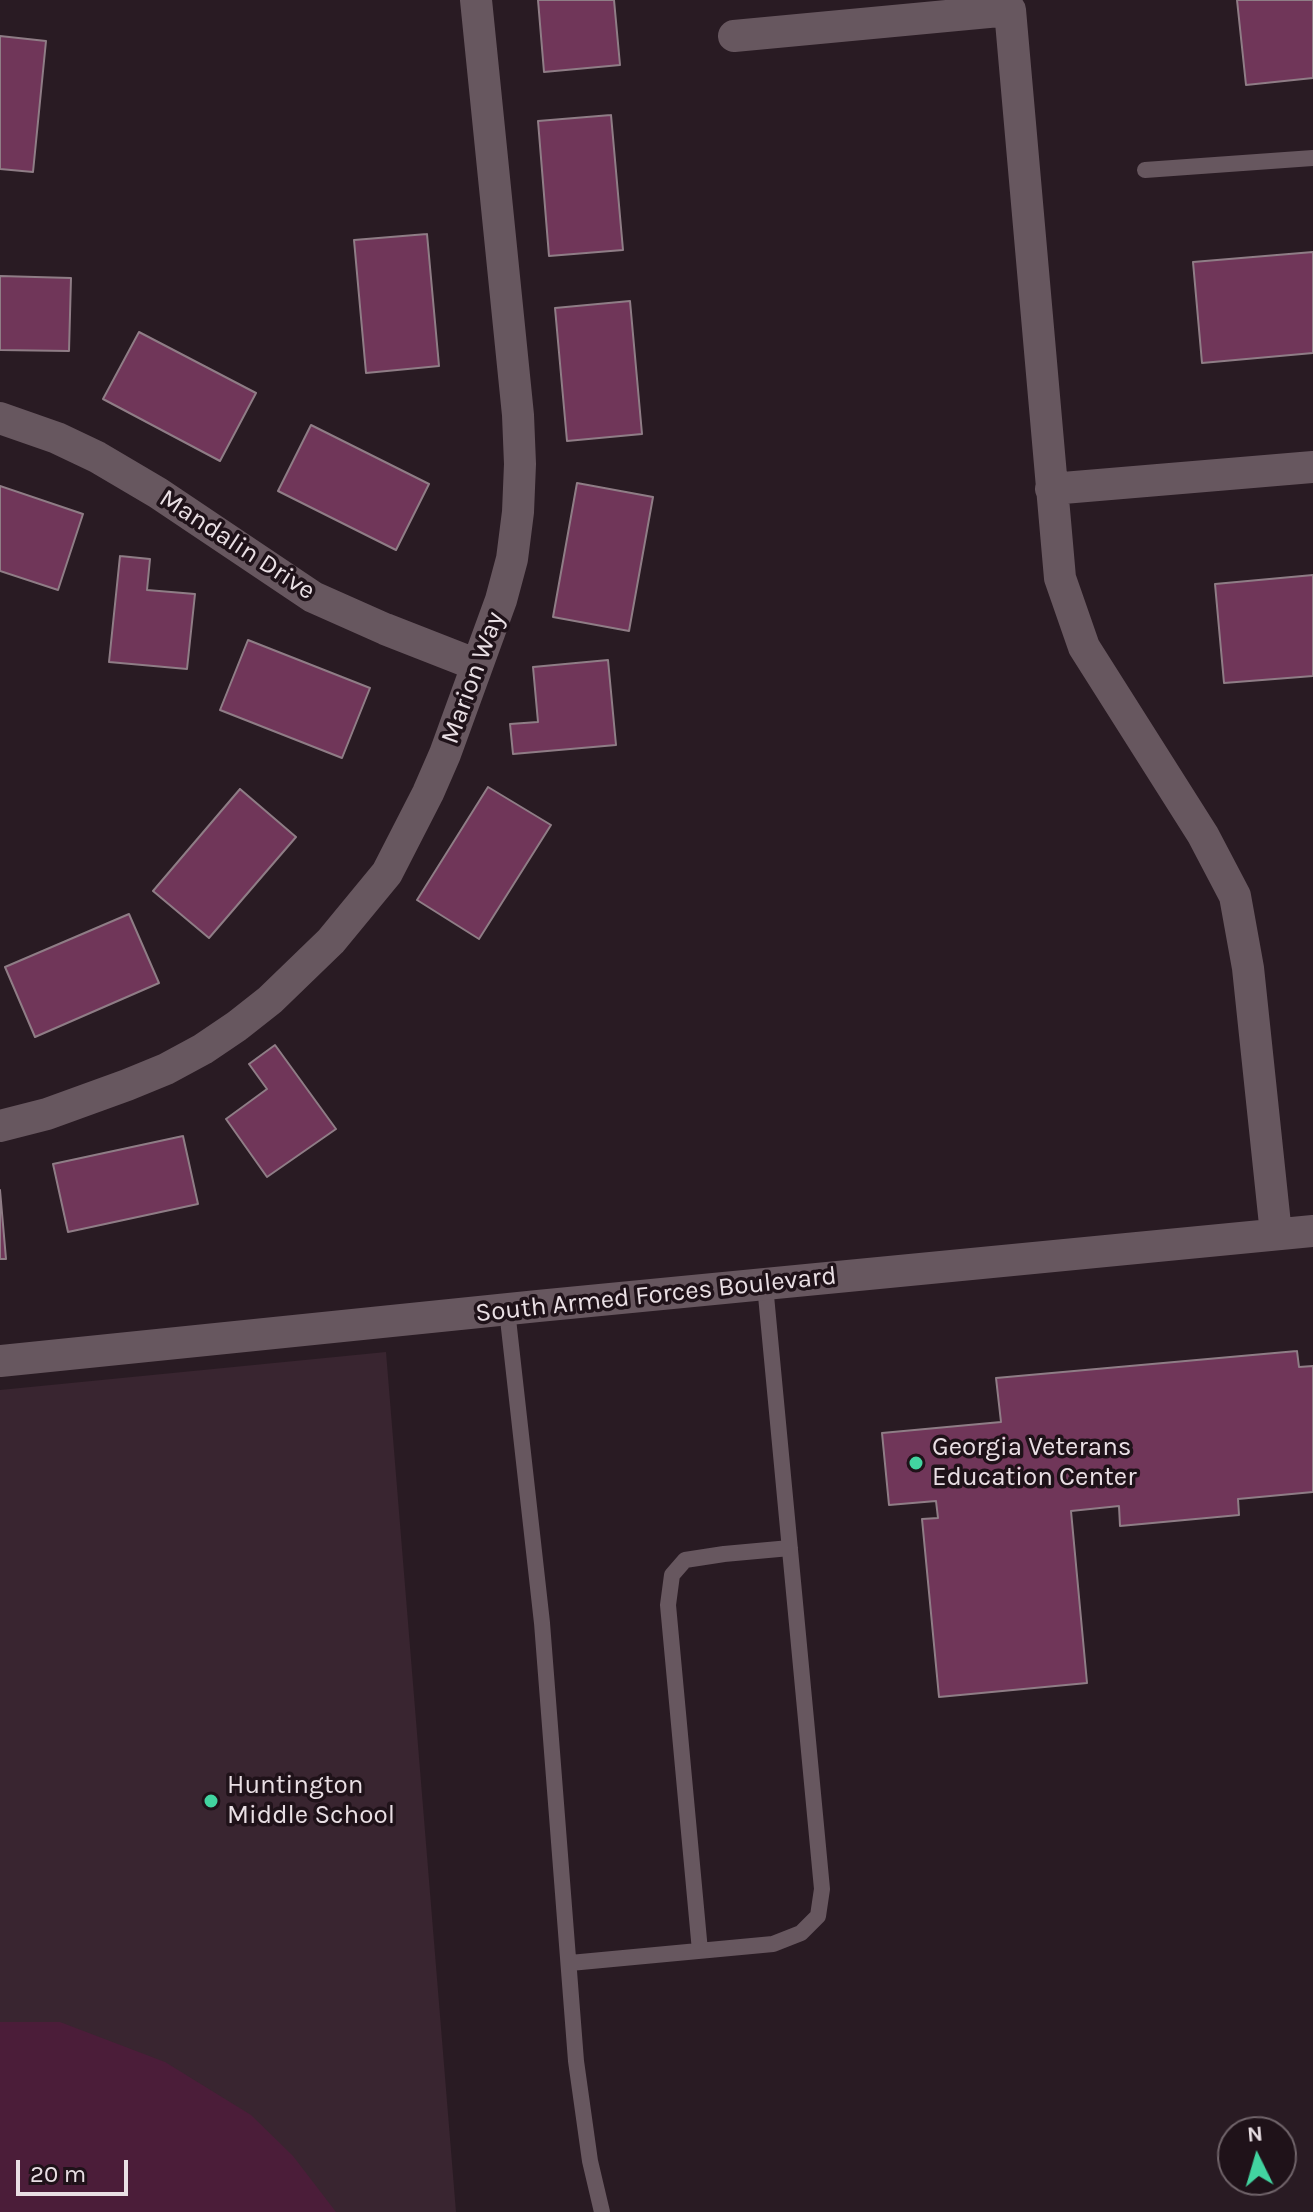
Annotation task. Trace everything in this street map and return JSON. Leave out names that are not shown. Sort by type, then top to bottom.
[{"type":"street","name":"Marion Way","points":[[0,1126],[47,1114],[166,1069],[237,1026],[270,1000],[331,941],[387,873],[428,793],[501,600],[512,559],[518,512],[520,464],[517,400],[476,0]]},
{"type":"street","points":[[734,36],[1010,10],[1060,578],[1084,647],[1203,835],[1235,896],[1248,968],[1276,1234]]},
{"type":"street","name":"Mandalin Drive","points":[[0,418],[57,438],[109,464],[158,493],[313,597],[477,665]]},
{"type":"street","points":[[1051,489],[1313,467]]},
{"type":"street","name":"South Armed Forces Boulevard","points":[[0,1361],[1313,1231]]},
{"type":"lane","points":[[1145,170],[1313,158]]},
{"type":"lane","points":[[570,1963],[773,1944],[801,1933],[818,1916],[822,1889],[765,1285]]},
{"type":"lane","points":[[507,1310],[542,1623],[576,2061],[590,2161],[602,2212]]},
{"type":"lane","points":[[700,1951],[668,1605],[672,1575],[685,1560],[790,1548]]},
{"type":"shaded area","name":"Huntington Middle School","points":[[386,1352],[456,2212],[0,2212],[0,1390]]},
{"type":"shaded area","points":[[0,2022],[60,2022],[165,2062],[251,2115],[293,2156],[336,2212],[0,2212]]},
{"type":"building","points":[[538,0],[614,0],[620,65],[544,72]]},
{"type":"building","points":[[1237,0],[1313,0],[1313,78],[1246,85]]},
{"type":"building","points":[[0,36],[46,41],[33,172],[0,169]]},
{"type":"building","points":[[611,115],[623,250],[549,256],[538,121]]},
{"type":"building","points":[[427,234],[439,366],[366,373],[354,240]]},
{"type":"building","points":[[1313,252],[1313,353],[1202,363],[1193,262]]},
{"type":"building","points":[[0,276],[71,278],[69,351],[0,350]]},
{"type":"building","points":[[630,301],[642,434],[567,441],[555,308]]},
{"type":"building","points":[[139,332],[256,393],[220,461],[103,399]]},
{"type":"building","points":[[311,425],[429,484],[396,550],[278,491]]},
{"type":"building","points":[[577,483],[653,497],[629,631],[553,617]]},
{"type":"building","points":[[0,486],[83,514],[58,590],[0,571]]},
{"type":"building","points":[[120,556],[150,559],[147,590],[195,594],[187,669],[109,662]]},
{"type":"building","points":[[1313,575],[1313,676],[1224,683],[1215,584]]},
{"type":"building","points":[[248,640],[370,688],[342,758],[220,710]]},
{"type":"building","points":[[608,660],[616,745],[513,754],[510,724],[538,722],[533,667]]},
{"type":"building","points":[[488,787],[551,825],[479,939],[417,900]]},
{"type":"building","points":[[240,789],[296,837],[209,938],[153,891]]},
{"type":"building","points":[[129,914],[159,983],[35,1037],[5,967]]},
{"type":"building","points":[[275,1045],[336,1129],[267,1177],[226,1119],[267,1089],[249,1064]]},
{"type":"building","points":[[183,1136],[198,1204],[68,1232],[53,1164]]},
{"type":"building","points":[[0,1190],[6,1259],[0,1259]]},
{"type":"building","points":[[1297,1351],[1299,1367],[1313,1366],[1313,1492],[1238,1499],[1239,1515],[1120,1526],[1119,1506],[1071,1511],[1087,1683],[939,1697],[922,1519],[938,1518],[936,1501],[889,1505],[882,1433],[1001,1422],[996,1378]]},
{"type":"place","name":"Georgia Veterans Education Center","points":[[916,1463]]},
{"type":"place","name":"Huntington Middle School","points":[[211,1801]]}]
